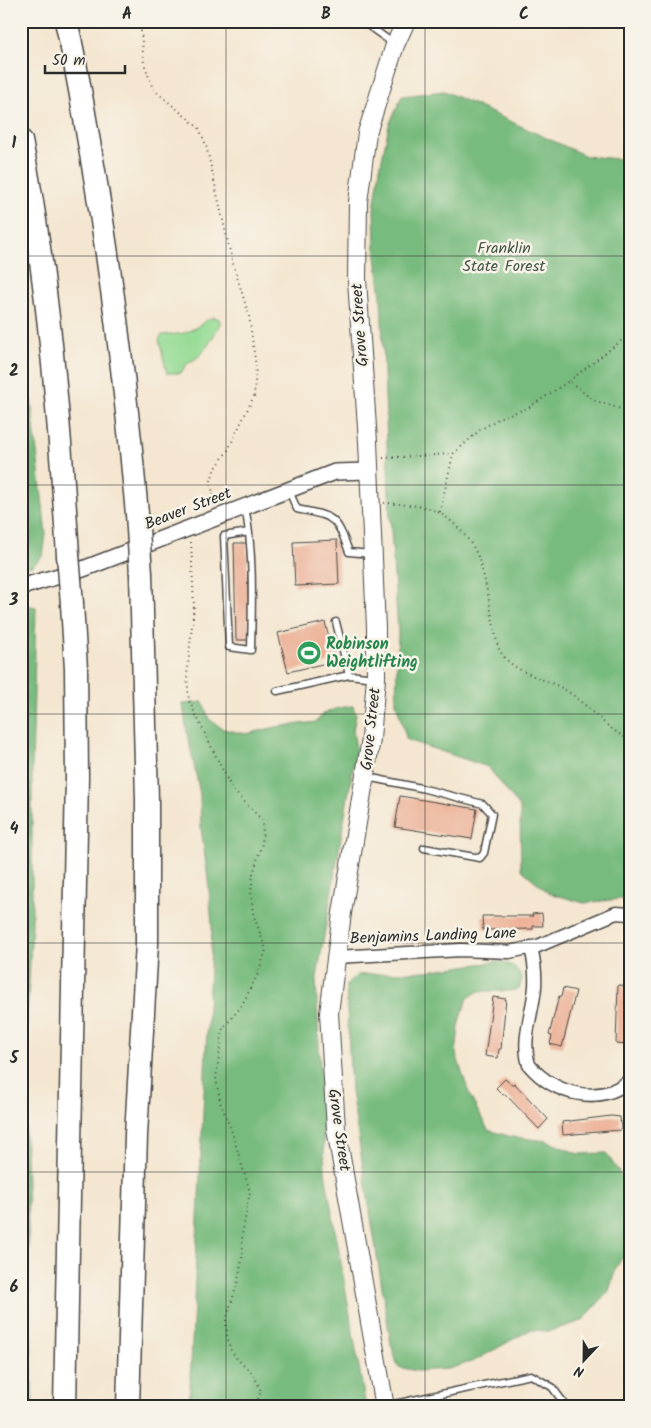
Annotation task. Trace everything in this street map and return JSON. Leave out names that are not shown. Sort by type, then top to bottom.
[{"type":"highway","points":[[66,21],[75,57],[109,265],[130,432],[141,574],[147,800],[146,944],[136,1135],[128,1407]]},
{"type":"highway","points":[[21,141],[29,180],[48,318],[60,427],[76,669],[76,787],[65,1407]]},
{"type":"main road","name":"Grove Street","points":[[385,1406],[336,1129],[329,1013],[336,956],[366,777],[376,678],[369,464],[357,280],[358,202],[367,133],[395,45],[406,21]]},
{"type":"street","name":"Beaver Street","points":[[21,587],[83,569],[245,505],[335,472],[369,464]]},
{"type":"street","name":"Benjamins Landing Lane","points":[[336,956],[461,950],[509,952],[538,946],[616,913],[630,914]]},
{"type":"street","name":"Benjamins Landing Lane","points":[[531,947],[535,966],[535,987],[527,1030],[526,1057],[529,1065],[552,1086],[573,1093],[600,1094],[630,1080]]},
{"type":"lane","points":[[362,21],[395,45]]},
{"type":"lane","points":[[289,489],[297,509],[330,516],[339,526],[349,552],[372,554]]},
{"type":"lane","points":[[245,505],[249,532],[253,567],[251,650],[229,647],[224,536],[249,532]]},
{"type":"lane","points":[[336,622],[349,675]]},
{"type":"lane","points":[[277,691],[349,675],[376,678]]},
{"type":"lane","points":[[366,777],[421,788],[483,804],[492,814],[484,853],[480,858],[424,848]]},
{"type":"lane","points":[[385,1406],[531,1375],[546,1382],[567,1407]]},
{"type":"path","points":[[140,21],[144,63],[153,88],[199,128],[206,145],[232,260],[249,316],[257,384],[246,414],[228,450],[214,471],[210,484],[217,503],[214,507]]},
{"type":"path","points":[[440,513],[453,454],[480,430],[501,417],[528,408],[569,381],[630,334]]},
{"type":"path","points":[[569,381],[593,400],[630,412]]},
{"type":"path","points":[[369,464],[395,458],[453,454]]},
{"type":"path","points":[[370,502],[407,504],[440,513],[470,542],[478,557],[498,647],[503,658],[513,666],[564,690],[585,704],[599,721],[612,731],[630,740]]},
{"type":"path","points":[[188,527],[194,583],[194,613],[187,675],[189,701],[232,788],[261,819],[263,826],[262,843],[253,874],[251,893],[252,913],[266,950],[257,976],[240,1007],[223,1028],[216,1078],[220,1102],[231,1129],[250,1192],[242,1235],[243,1254],[238,1281],[226,1320],[230,1349],[236,1359],[253,1374],[261,1391],[255,1407]]},
{"type":"green space","name":"Franklin State Forest","points":[[444,91],[586,156],[630,160],[630,898],[584,903],[549,893],[521,869],[520,808],[488,767],[407,740],[396,703],[398,631],[390,517],[381,297],[375,248],[374,209],[389,125],[402,96]]},
{"type":"green space","points":[[21,308],[46,534],[43,556],[32,566],[21,568]]},
{"type":"green space","points":[[214,317],[219,319],[220,323],[212,339],[198,357],[189,363],[181,373],[167,373],[159,340],[162,335],[186,333]]},
{"type":"green space","points":[[21,604],[36,607],[32,772],[32,923],[24,1078],[33,1407],[21,1407]]},
{"type":"green space","points":[[203,702],[209,719],[223,729],[246,734],[276,727],[316,722],[327,712],[343,707],[353,706],[356,715],[353,730],[356,750],[316,983],[325,1172],[366,1407],[189,1407],[212,925],[201,828],[200,794],[183,704]]},
{"type":"green space","points":[[502,961],[515,967],[522,978],[519,989],[510,991],[479,991],[468,998],[460,1018],[456,1054],[470,1096],[488,1130],[512,1137],[547,1141],[578,1154],[606,1153],[619,1172],[629,1196],[630,1244],[616,1268],[609,1291],[582,1321],[550,1331],[530,1330],[474,1361],[448,1369],[417,1371],[398,1367],[391,1344],[351,1091],[346,985],[357,975],[426,971]]},
{"type":"building","points":[[337,540],[339,584],[295,586],[293,542]]},
{"type":"building","points":[[234,543],[247,543],[249,640],[236,640]]},
{"type":"building","points":[[325,622],[335,661],[288,672],[278,633]]},
{"type":"building","points":[[400,796],[477,809],[472,839],[395,827]]},
{"type":"building","points":[[542,913],[543,926],[533,926],[533,929],[483,930],[482,916],[533,916],[532,914]]},
{"type":"building","points":[[618,985],[630,986],[629,1045],[616,1044]]},
{"type":"building","points":[[563,988],[576,991],[562,1047],[550,1044],[552,1036],[549,1035],[559,996],[561,997]]},
{"type":"building","points":[[493,997],[506,999],[501,1049],[499,1049],[498,1058],[485,1056]]},
{"type":"building","points":[[505,1079],[512,1085],[514,1083],[548,1119],[539,1129],[505,1094],[503,1095],[496,1088]]},
{"type":"building","points":[[611,1116],[620,1117],[621,1130],[563,1135],[562,1122]]},
{"type":"building","points":[[537,1403],[544,1407],[518,1407],[532,1404],[535,1406]]},
{"type":"place","name":"Robinson Weightlifting","points":[[309,653]]}]
